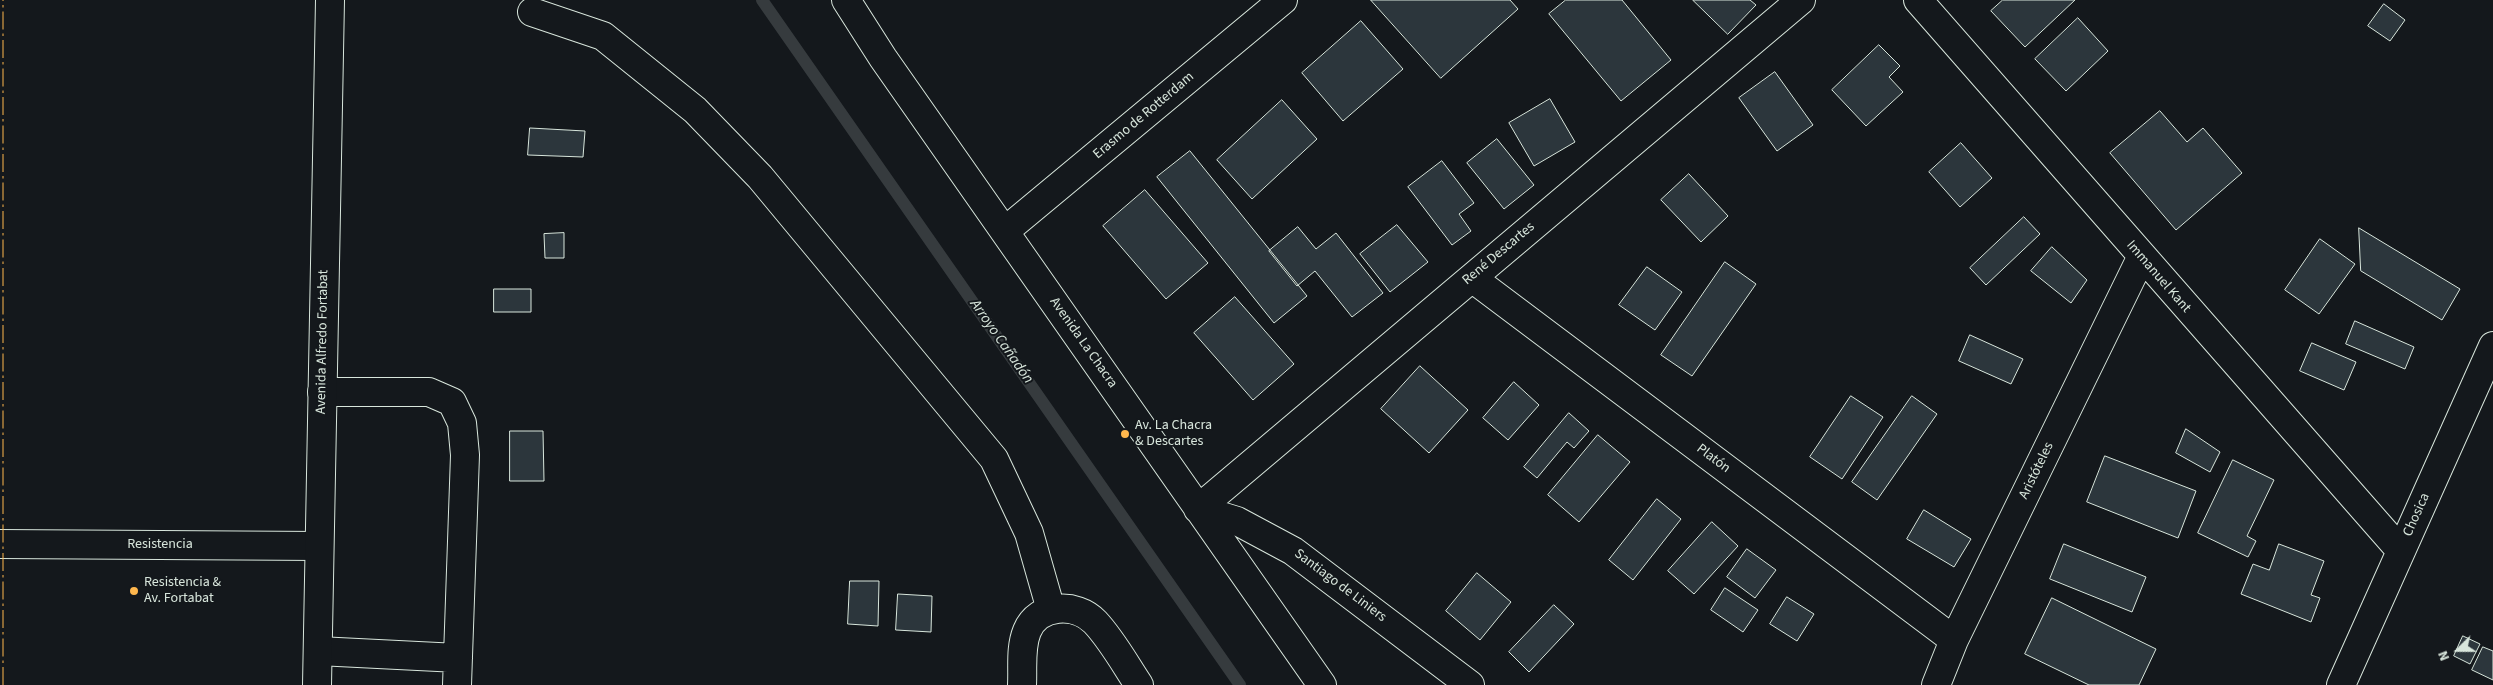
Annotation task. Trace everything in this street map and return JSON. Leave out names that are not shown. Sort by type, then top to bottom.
[{"type":"main road","name":"Avenida La Chacra","points":[[846,0],[883,58],[1322,685]]},
{"type":"main road","name":"Erasmo de Rotterdam","points":[[1005,231],[1283,0]]},
{"type":"main road","name":"René Descartes","points":[[1198,509],[1801,0]]},
{"type":"main road","name":"Immanuel Kant","points":[[1918,0],[2142,258],[2401,551]]},
{"type":"main road","name":"Avenida Alfredo Fortabat","points":[[317,685],[328,1]]},
{"type":"main road","points":[[532,12],[603,36],[695,110],[760,176],[994,459],[1029,533],[1051,610]]},
{"type":"main road","name":"Aristóteles","points":[[1936,685],[1954,640],[2142,258]]},
{"type":"main road","name":"Platón","points":[[1472,278],[1954,640]]},
{"type":"main road","name":"Chosica","points":[[2342,685],[2493,346]]},
{"type":"main road","points":[[322,392],[429,392],[452,402],[462,423],[465,455],[458,685]]},
{"type":"main road","name":"Santiago de Liniers","points":[[1198,509],[1236,521],[1293,550],[1470,685]]},
{"type":"main road","name":"Resistencia","points":[[0,544],[320,546]]},
{"type":"main road","points":[[1022,685],[1023,642],[1027,629],[1037,617],[1051,610],[1066,608],[1082,612],[1094,622],[1139,685]]},
{"type":"main road","points":[[318,651],[458,658]]},
{"type":"building","points":[[1371,0],[1510,0],[1518,9],[1441,78]]},
{"type":"building","points":[[1566,0],[1622,0],[1671,60],[1621,101],[1549,14]]},
{"type":"building","points":[[1693,0],[1750,0],[1756,5],[1728,34]]},
{"type":"building","points":[[2003,0],[2075,0],[2025,47],[1991,11]]},
{"type":"building","points":[[2384,4],[2405,20],[2390,41],[2368,26]]},
{"type":"building","points":[[2078,18],[2108,51],[2066,91],[2035,59]]},
{"type":"building","points":[[1361,21],[1403,69],[1343,121],[1302,73]]},
{"type":"building","points":[[1879,45],[1900,66],[1889,77],[1903,92],[1866,126],[1832,90]]},
{"type":"building","points":[[1775,72],[1813,125],[1777,151],[1739,98]]},
{"type":"building","points":[[1550,99],[1575,142],[1534,166],[1509,123]]},
{"type":"building","points":[[1282,100],[1317,139],[1252,199],[1217,160]]},
{"type":"building","points":[[2160,111],[2187,142],[2203,128],[2242,173],[2176,230],[2110,153]]},
{"type":"building","points":[[530,128],[585,131],[583,157],[528,155]]},
{"type":"building","points":[[1497,139],[1534,185],[1504,209],[1467,163]]},
{"type":"building","points":[[1961,143],[1992,178],[1960,207],[1929,172]]},
{"type":"building","points":[[1190,151],[1307,296],[1274,323],[1157,177]]},
{"type":"building","points":[[1442,161],[1474,203],[1459,214],[1471,231],[1452,245],[1408,187]]},
{"type":"building","points":[[1689,174],[1728,216],[1701,242],[1661,200]]},
{"type":"building","points":[[1145,190],[1208,263],[1166,299],[1103,226]]},
{"type":"building","points":[[2024,217],[2040,234],[1986,285],[1970,268]]},
{"type":"building","points":[[1397,225],[1428,262],[1390,292],[1360,254]]},
{"type":"building","points":[[1298,227],[1316,249],[1336,233],[1383,293],[1352,317],[1315,271],[1297,286],[1269,251]]},
{"type":"building","points":[[2359,228],[2460,289],[2442,320],[2361,271]]},
{"type":"building","points":[[564,233],[564,258],[545,258],[544,234]]},
{"type":"building","points":[[2320,239],[2355,264],[2319,314],[2285,290]]},
{"type":"building","points":[[2052,247],[2087,280],[2071,303],[2031,271]]},
{"type":"building","points":[[1725,262],[1756,284],[1692,376],[1661,355]]},
{"type":"building","points":[[1647,267],[1682,292],[1655,330],[1619,305]]},
{"type":"building","points":[[494,289],[531,289],[531,312],[494,312]]},
{"type":"building","points":[[1235,297],[1294,364],[1253,400],[1194,333]]},
{"type":"building","points":[[2355,321],[2414,347],[2405,369],[2346,344]]},
{"type":"building","points":[[1970,335],[2023,359],[2011,384],[1959,361]]},
{"type":"building","points":[[2312,343],[2356,362],[2344,390],[2300,371]]},
{"type":"building","points":[[1420,366],[1468,410],[1429,453],[1381,409]]},
{"type":"building","points":[[1514,382],[1539,405],[1508,440],[1483,418]]},
{"type":"building","points":[[1851,396],[1883,417],[1842,479],[1810,457]]},
{"type":"building","points":[[1912,396],[1937,414],[1877,500],[1852,482]]},
{"type":"building","points":[[1569,413],[1589,431],[1574,448],[1567,442],[1537,478],[1524,467]]},
{"type":"building","points":[[2186,429],[2220,452],[2210,472],[2176,453]]},
{"type":"building","points":[[510,431],[543,431],[544,481],[510,481]]},
{"type":"building","points":[[1598,435],[1630,462],[1579,522],[1548,495]]},
{"type":"building","points":[[2105,456],[2196,491],[2178,538],[2087,502]]},
{"type":"building","points":[[2233,460],[2274,480],[2247,536],[2256,541],[2248,557],[2198,533]]},
{"type":"building","points":[[1657,499],[1681,519],[1633,580],[1609,560]]},
{"type":"building","points":[[1924,510],[1971,539],[1954,567],[1907,539]]},
{"type":"building","points":[[1712,522],[1738,546],[1694,594],[1668,571]]},
{"type":"building","points":[[2064,544],[2146,577],[2132,612],[2050,579]]},
{"type":"building","points":[[2279,544],[2324,561],[2311,595],[2320,598],[2311,622],[2241,594],[2253,564],[2269,570]]},
{"type":"building","points":[[1747,549],[1776,570],[1755,598],[1727,577]]},
{"type":"building","points":[[1477,573],[1511,602],[1480,640],[1446,611]]},
{"type":"building","points":[[850,581],[879,581],[878,626],[848,624]]},
{"type":"building","points":[[1725,588],[1758,610],[1743,632],[1711,610]]},
{"type":"building","points":[[898,594],[932,596],[931,632],[896,630]]},
{"type":"building","points":[[1787,597],[1814,614],[1797,641],[1770,624]]},
{"type":"building","points":[[2052,598],[2156,649],[2139,685],[2089,685],[2025,654]]},
{"type":"building","points":[[1554,605],[1574,624],[1529,672],[1509,652]]},
{"type":"building","points":[[2463,636],[2480,644],[2470,664],[2454,656]]},
{"type":"building","points":[[2483,647],[2493,651],[2493,680],[2472,670]]},
{"type":"waterway","name":"Arroyo Cañadón","points":[[762,0],[1240,685]]},
{"type":"power","points":[[3,0],[3,685]]},
{"type":"place","name":"Av. La Chacra & Descartes","points":[[1125,434]]},
{"type":"place","name":"Resistencia & Av. Fortabat","points":[[134,591]]}]
